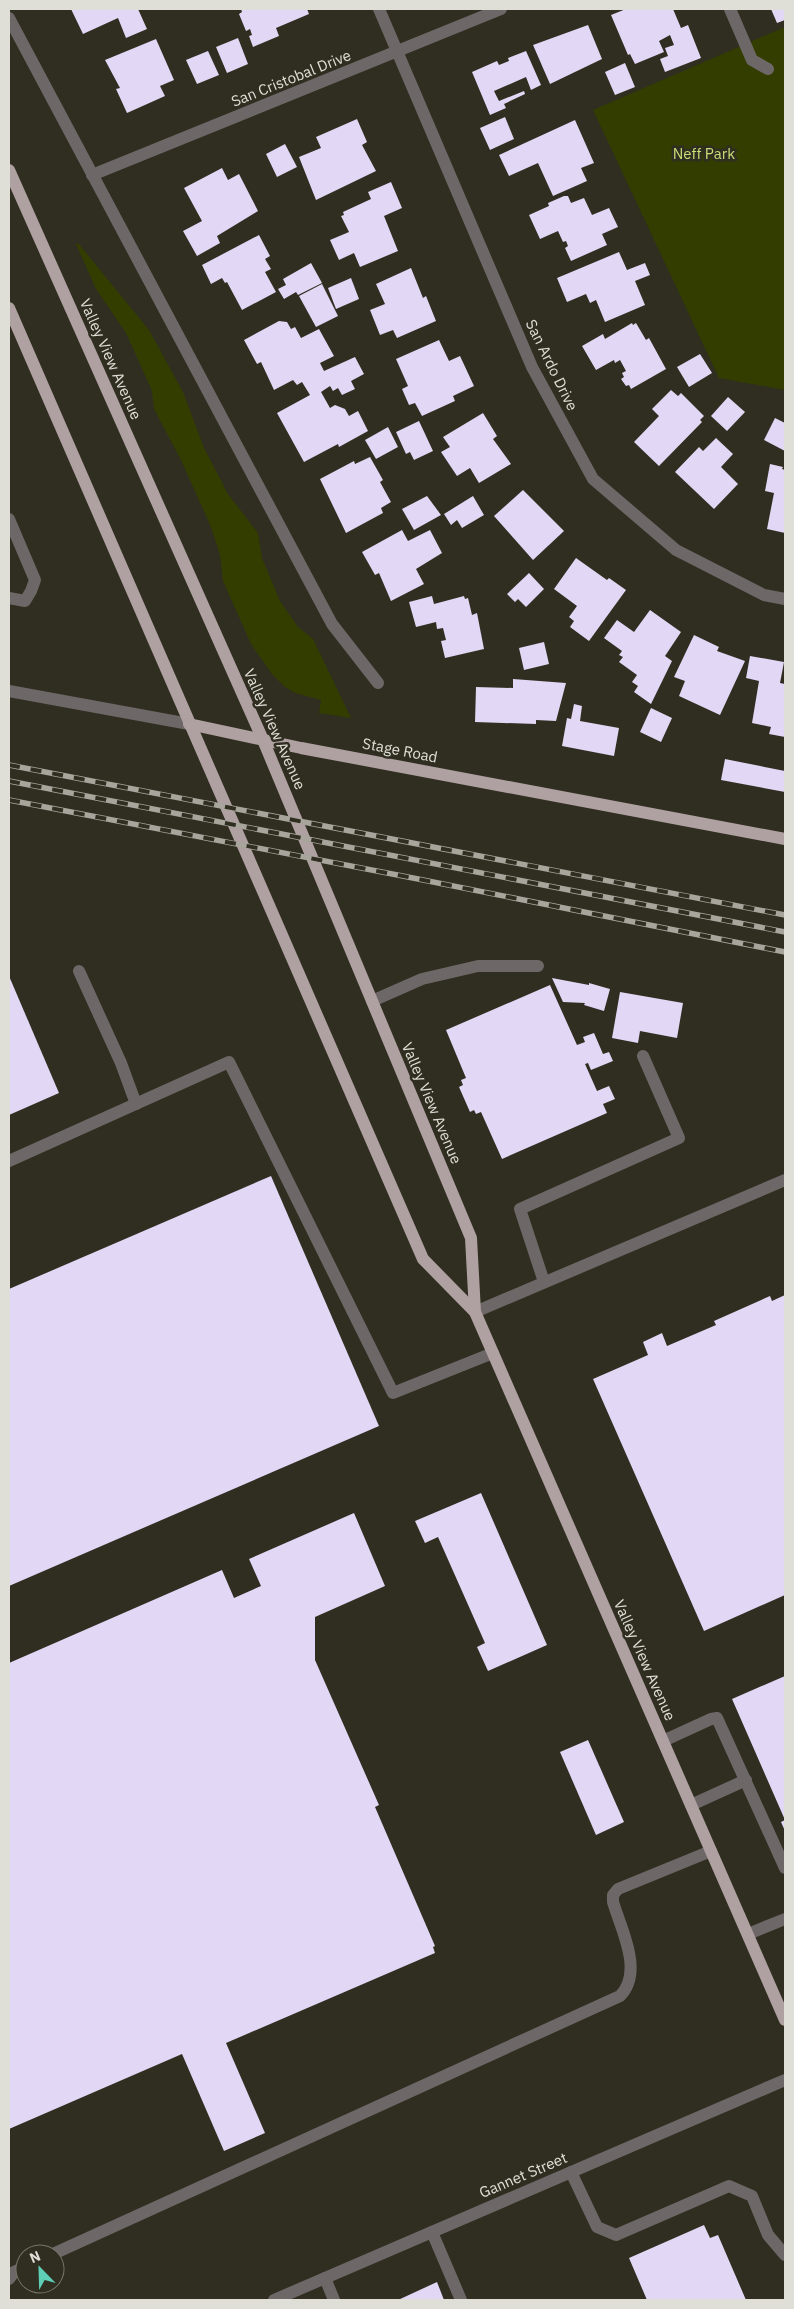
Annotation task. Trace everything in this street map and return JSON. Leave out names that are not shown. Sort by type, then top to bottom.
[{"type":"main road","name":"Valley View Avenue","points":[[9,170],[263,740],[471,1238],[474,1312]]},
{"type":"main road","name":"Valley View Avenue","points":[[9,308],[422,1259],[474,1312],[785,2020]]},
{"type":"main road","name":"Stage Road","points":[[189,724],[263,740],[785,839]]},
{"type":"street","name":"San Ardo Drive","points":[[380,9],[532,367],[593,479],[676,550],[764,595],[785,599]]},
{"type":"street","name":"San Cristobal Drive","points":[[92,175],[501,9]]},
{"type":"street","points":[[730,9],[752,60],[768,69]]},
{"type":"street","points":[[9,18],[332,624],[378,683]]},
{"type":"street","points":[[9,519],[35,580],[32,591],[25,601],[9,598]]},
{"type":"street","name":"Stage Road","points":[[9,691],[189,724]]},
{"type":"street","points":[[372,1001],[422,979],[478,966],[538,966]]},
{"type":"street","points":[[79,971],[121,1064],[136,1104]]},
{"type":"street","points":[[544,1282],[520,1209],[679,1138],[643,1056]]},
{"type":"street","points":[[9,1162],[229,1062],[393,1393],[493,1353]]},
{"type":"street","points":[[474,1312],[785,1180]]},
{"type":"street","points":[[663,1741],[717,1718],[785,1868]]},
{"type":"street","points":[[691,1805],[746,1780]]},
{"type":"street","points":[[65,2249],[620,1996],[628,1989],[631,1960],[613,1902],[613,1895],[618,1889],[711,1850]]},
{"type":"street","points":[[748,1934],[785,1919]]},
{"type":"street","name":"Gannet Street","points":[[274,2300],[785,2080]]},
{"type":"street","points":[[572,2172],[597,2227],[616,2235],[729,2186],[752,2196],[768,2235],[785,2255]]},
{"type":"street","points":[[432,2232],[461,2300]]},
{"type":"street","points":[[325,2278],[334,2300]]},
{"type":"green space","name":"Neff Park","points":[[785,27],[785,390],[719,378],[593,110]]},
{"type":"green space","points":[[78,243],[149,330],[183,392],[204,448],[228,494],[258,533],[262,558],[280,601],[298,627],[313,639],[351,718],[319,713],[321,700],[295,693],[285,687],[272,674],[251,644],[223,581],[220,555],[211,527],[181,460],[154,409],[152,391],[126,333],[96,289],[76,244]]},
{"type":"building","points":[[71,9],[138,9],[147,29],[126,38],[118,18],[83,34]]},
{"type":"building","points":[[241,9],[307,9],[309,14],[276,28],[279,36],[253,47],[249,36],[252,35],[250,29],[246,31],[239,14],[242,12]]},
{"type":"building","points":[[626,9],[673,9],[681,28],[688,25],[701,58],[665,72],[660,59],[668,56],[665,48],[674,45],[670,35],[659,41],[664,52],[635,64],[630,54],[628,55],[611,15]]},
{"type":"building","points":[[771,9],[785,9],[785,20],[777,23]]},
{"type":"building","points":[[588,25],[602,59],[550,84],[533,45]]},
{"type":"building","points":[[238,38],[248,64],[227,73],[216,47]]},
{"type":"building","points":[[156,39],[174,80],[160,86],[165,96],[127,113],[116,89],[120,88],[105,60]]},
{"type":"building","points":[[208,51],[219,75],[197,84],[186,60]]},
{"type":"building","points":[[526,51],[541,85],[531,90],[526,77],[494,91],[499,101],[524,91],[525,94],[504,104],[506,108],[490,115],[472,72],[497,61],[499,65],[509,61],[508,58]]},
{"type":"building","points":[[625,63],[635,87],[615,95],[605,72]]},
{"type":"building","points":[[505,117],[514,139],[490,150],[480,128]]},
{"type":"building","points":[[357,119],[367,142],[362,145],[376,171],[316,200],[299,157],[321,148],[316,137]]},
{"type":"building","points":[[575,120],[594,163],[581,168],[587,181],[553,196],[538,163],[509,176],[499,155]]},
{"type":"building","points":[[285,144],[297,167],[277,177],[266,154]]},
{"type":"building","points":[[222,168],[228,180],[239,174],[258,211],[217,236],[220,243],[197,256],[183,231],[202,221],[184,188]]},
{"type":"building","points":[[391,182],[402,208],[384,216],[398,251],[360,267],[354,253],[339,260],[330,240],[349,232],[341,216],[344,215],[343,212],[371,199],[368,192]]},
{"type":"building","points":[[568,196],[571,203],[584,198],[592,215],[609,208],[618,227],[602,234],[607,245],[571,261],[565,248],[568,246],[566,241],[563,242],[558,231],[540,239],[529,215],[549,206],[548,203]]},
{"type":"building","points":[[259,235],[270,256],[265,259],[271,269],[265,272],[276,292],[242,310],[227,282],[225,283],[222,278],[211,284],[202,265]]},
{"type":"building","points":[[619,252],[627,270],[645,263],[650,275],[635,281],[645,305],[605,322],[596,300],[590,303],[586,294],[567,302],[557,278]]},
{"type":"building","points":[[311,263],[322,283],[298,295],[296,292],[284,299],[278,289],[286,285],[283,279]]},
{"type":"building","points":[[411,268],[423,298],[426,296],[436,321],[397,338],[393,330],[380,335],[370,310],[385,304],[376,284]]},
{"type":"building","points":[[351,278],[359,299],[336,309],[328,288]]},
{"type":"building","points":[[322,284],[338,316],[316,327],[299,296]]},
{"type":"building","points":[[279,321],[287,322],[291,329],[295,327],[301,338],[319,329],[334,356],[320,363],[324,371],[355,357],[364,374],[351,381],[355,389],[342,395],[338,388],[333,391],[330,386],[321,392],[330,408],[335,405],[345,409],[349,416],[358,411],[368,431],[339,447],[338,444],[304,462],[277,413],[310,395],[302,382],[297,385],[293,380],[274,390],[261,362],[257,364],[244,340]]},
{"type":"building","points":[[632,323],[633,325],[636,323],[646,340],[649,338],[666,369],[631,389],[621,379],[624,377],[622,373],[626,371],[620,360],[615,363],[614,360],[596,370],[582,346],[603,334],[605,339]]},
{"type":"building","points":[[439,340],[449,361],[460,356],[474,386],[453,396],[455,401],[422,416],[415,403],[409,405],[402,389],[408,386],[396,359]]},
{"type":"building","points":[[700,354],[712,373],[689,387],[677,367]]},
{"type":"building","points":[[671,390],[678,396],[681,393],[704,416],[700,420],[702,422],[659,466],[634,442],[659,416],[652,409]]},
{"type":"building","points":[[728,397],[745,412],[727,431],[711,416]]},
{"type":"building","points":[[483,413],[497,436],[493,439],[511,464],[479,483],[470,468],[457,476],[441,452],[450,447],[443,437]]},
{"type":"building","points":[[775,418],[785,423],[785,451],[764,440]]},
{"type":"building","points":[[419,421],[433,451],[414,460],[410,452],[406,454],[396,432]]},
{"type":"building","points":[[388,427],[398,447],[376,459],[365,440]]},
{"type":"building","points":[[716,438],[733,454],[721,467],[738,484],[714,509],[675,472],[699,447],[703,451]]},
{"type":"building","points":[[370,457],[383,480],[380,482],[391,502],[381,508],[383,513],[346,533],[320,479],[354,461],[355,464]]},
{"type":"building","points":[[770,464],[783,467],[782,469],[785,470],[785,533],[767,529],[774,493],[765,491]]},
{"type":"building","points":[[523,490],[564,531],[533,560],[494,516]]},
{"type":"building","points":[[427,496],[441,515],[414,530],[402,509]]},
{"type":"building","points":[[473,496],[484,515],[462,528],[457,520],[451,525],[444,514]]},
{"type":"building","points":[[402,530],[408,541],[430,530],[442,553],[416,569],[424,584],[391,601],[379,573],[375,575],[362,552]]},
{"type":"building","points":[[576,558],[607,580],[609,578],[626,590],[589,641],[570,627],[574,621],[569,617],[577,606],[554,589]]},
{"type":"building","points":[[529,573],[544,589],[526,607],[518,599],[515,602],[507,594]]},
{"type":"building","points":[[432,596],[434,604],[464,596],[465,599],[468,598],[472,615],[477,613],[484,649],[445,658],[441,641],[446,640],[443,628],[437,629],[436,622],[416,627],[409,602]]},
{"type":"building","points":[[650,610],[681,632],[665,656],[672,661],[651,704],[634,692],[638,686],[632,682],[637,675],[619,662],[623,657],[619,655],[622,651],[604,638],[617,620],[634,632]]},
{"type":"building","points":[[694,635],[719,647],[717,651],[745,661],[720,715],[679,696],[685,681],[674,677]]},
{"type":"building","points":[[544,642],[549,664],[524,670],[519,648]]},
{"type":"building","points":[[750,656],[784,662],[780,683],[785,684],[785,737],[769,734],[771,727],[752,723],[759,681],[746,678]]},
{"type":"building","points":[[513,679],[566,683],[556,721],[536,720],[536,724],[475,722],[476,687],[513,688]]},
{"type":"building","points":[[574,704],[582,706],[580,721],[619,728],[614,756],[562,746],[567,718],[571,719]]},
{"type":"building","points":[[651,708],[672,718],[661,742],[640,732]]},
{"type":"building","points":[[725,759],[785,771],[785,792],[721,780]]},
{"type":"building","points":[[9,976],[59,1093],[9,1115]]},
{"type":"building","points":[[552,978],[589,985],[589,983],[610,989],[604,1011],[584,1005],[585,1003],[563,1002]]},
{"type":"building","points":[[550,985],[577,1045],[585,1042],[583,1037],[594,1033],[603,1054],[609,1052],[613,1061],[591,1070],[588,1063],[585,1064],[597,1091],[609,1086],[615,1099],[603,1104],[607,1113],[502,1159],[481,1112],[476,1114],[474,1110],[470,1112],[459,1087],[463,1085],[461,1080],[466,1078],[446,1030]]},
{"type":"building","points":[[620,992],[683,1003],[677,1038],[640,1031],[638,1043],[612,1038]]},
{"type":"building","points":[[271,1176],[379,1426],[9,1586],[9,1289]]},
{"type":"building","points":[[785,1295],[785,1595],[704,1631],[593,1379],[648,1355],[643,1342],[662,1333],[667,1346],[716,1325],[714,1321],[770,1296],[772,1301]]},
{"type":"building","points":[[481,1493],[547,1645],[488,1671],[477,1647],[485,1643],[438,1537],[425,1543],[415,1521]]},
{"type":"building","points":[[354,1513],[385,1586],[315,1617],[315,1660],[379,1805],[375,1807],[435,1946],[433,1947],[435,1953],[226,2043],[265,2133],[224,2151],[182,2054],[9,2129],[9,1663],[222,1570],[234,1598],[261,1586],[249,1559]]},
{"type":"building","points":[[785,1676],[785,1820],[732,1699]]},
{"type":"building","points":[[588,1740],[624,1822],[596,1835],[560,1752]]},
{"type":"building","points":[[785,1820],[785,1831],[781,1822]]},
{"type":"building","points":[[704,2225],[710,2238],[718,2235],[746,2300],[647,2300],[629,2258]]},
{"type":"building","points":[[437,2282],[444,2300],[398,2300]]},
{"type":"railway","points":[[9,765],[785,915]]},
{"type":"railway","points":[[9,781],[785,932]]},
{"type":"railway","points":[[9,800],[785,952]]}]
